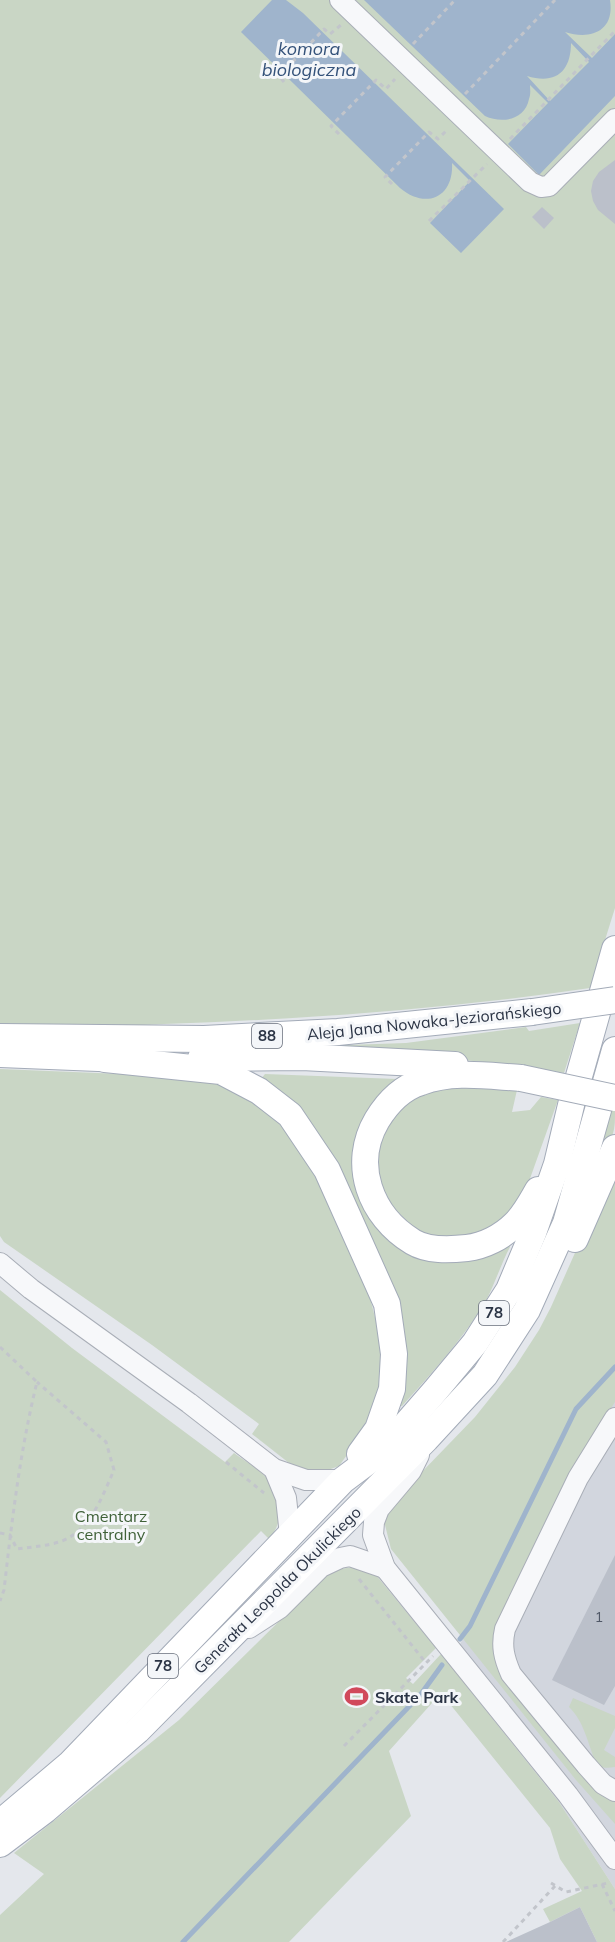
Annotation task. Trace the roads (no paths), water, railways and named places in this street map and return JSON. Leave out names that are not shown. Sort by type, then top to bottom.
[{"type":"main road","name":"78","points":[[343,1480],[371,1459],[435,1391],[475,1343],[509,1290],[533,1233],[557,1164],[572,1101],[615,949]]},
{"type":"main road","name":"Aleja Jana Nowaka-Jeziorańskiego","points":[[0,1037],[226,1038],[338,1032],[532,1012],[615,1000]]},
{"type":"main road","points":[[528,1310],[566,1223],[615,1050]]},
{"type":"main road","points":[[0,1054],[105,1059],[314,1058],[467,1065],[615,1098]]},
{"type":"main road","points":[[105,1059],[221,1071],[259,1091],[290,1115],[327,1170],[387,1304],[394,1354],[392,1389],[378,1429],[343,1480]]},
{"type":"main road","points":[[521,1078],[460,1074],[422,1081],[405,1089],[392,1099],[373,1128],[366,1150],[368,1187],[383,1217],[414,1242],[435,1249],[454,1250],[474,1247],[494,1240],[514,1226],[527,1210],[542,1183],[572,1101]]},
{"type":"main road","name":"78","points":[[528,1310],[551,1289],[563,1272],[615,1148]]},
{"type":"main road","name":"Generała Leopolda Okulickiego","points":[[0,1844],[111,1755],[223,1646],[426,1439],[485,1375],[528,1310]]},
{"type":"main road","name":"Generała Leopolda Okulickiego","points":[[0,1823],[70,1764],[343,1480]]},
{"type":"lane","points":[[340,0],[530,182],[541,187],[549,186],[615,119]]},
{"type":"lane","name":"Generała Leopolda Okulickiego","points":[[0,1263],[31,1289],[189,1403],[274,1469],[306,1480],[343,1480]]},
{"type":"lane","points":[[615,1418],[578,1478],[505,1629],[503,1658],[511,1674],[586,1765],[603,1784],[615,1791]]},
{"type":"lane","points":[[426,1439],[411,1471],[379,1509],[374,1522],[373,1535],[385,1568],[568,1796],[615,1859]]},
{"type":"lane","name":"Generała Leopolda Okulickiego","points":[[274,1469],[286,1498],[290,1535]]},
{"type":"lane","points":[[223,1646],[280,1608],[321,1567],[340,1558],[350,1557],[385,1568]]},
{"type":"water","name":"komora biologiczna","points":[[272,0],[286,0],[303,13],[504,209],[461,253],[430,223],[470,181],[452,163],[448,184],[443,192],[436,196],[428,199],[419,198],[400,188],[241,32]]},
{"type":"water","points":[[364,0],[610,0],[609,20],[599,31],[583,35],[565,32],[592,58],[615,34],[615,96],[539,175],[508,144],[548,103],[530,85],[527,106],[518,116],[498,120],[485,116]],"holes":[[[571,43],[589,62],[550,101],[527,76],[546,79],[560,73],[568,61]]]},
{"type":"waterway","points":[[460,1639],[470,1626],[576,1409],[615,1367]]},
{"type":"waterway","points":[[183,1942],[421,1694],[442,1665]]},
{"type":"place","name":"Skate Park","points":[[357,1697]]},
{"type":"park label","name":"Cmentarz centralny","points":[[111,1525]]}]
